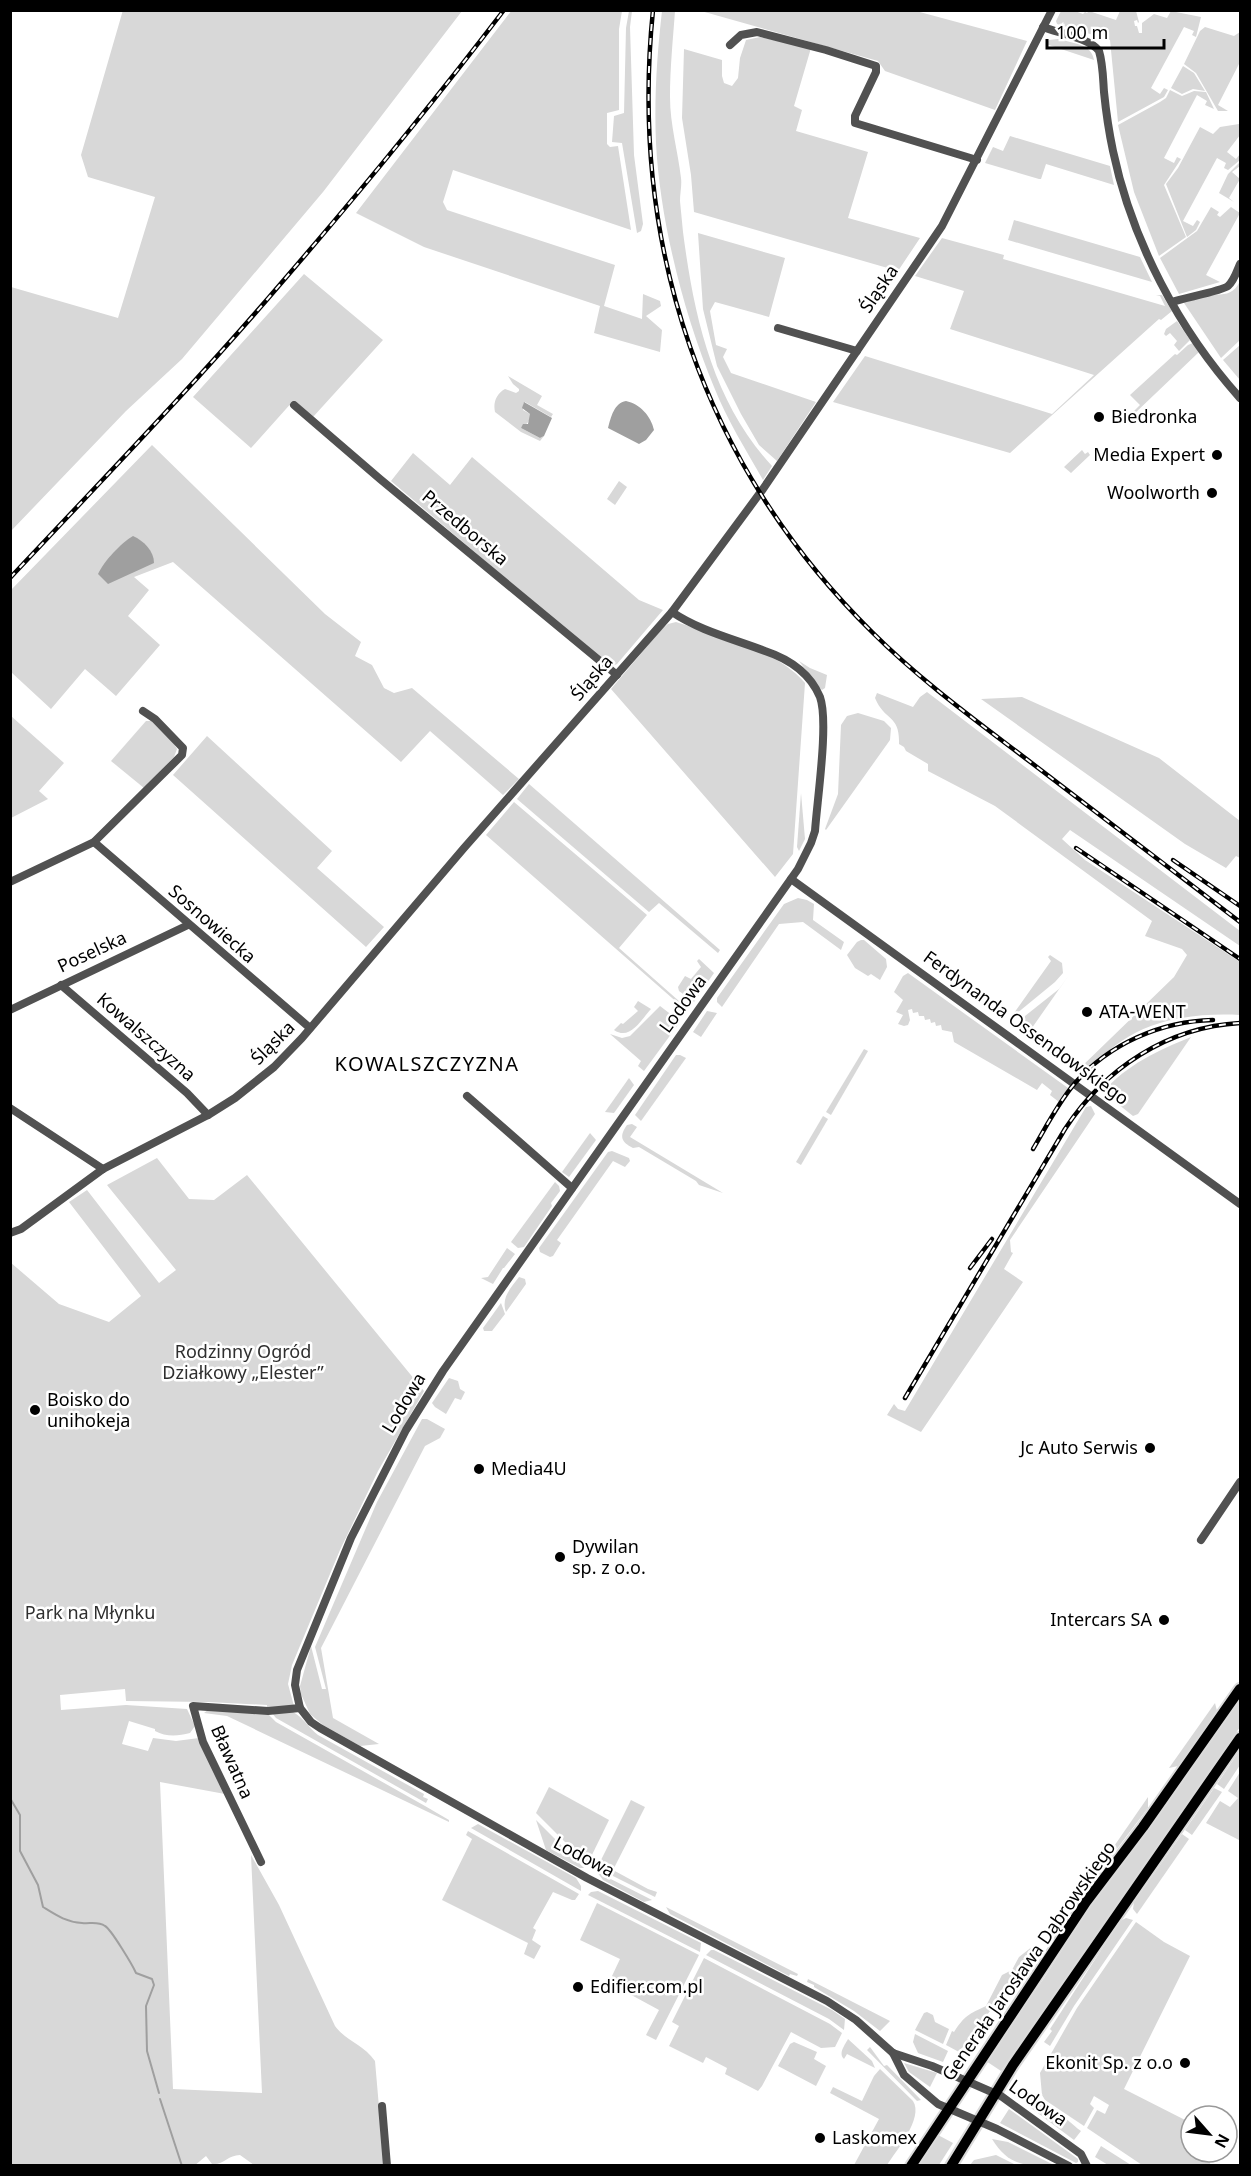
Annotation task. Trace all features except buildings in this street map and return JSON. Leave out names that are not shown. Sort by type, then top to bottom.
[{"type":"main road","name":"Generała Jarosława Dąbrowskiego","points":[[910,2166],[1086,1902],[1143,1827],[1240,1689]]},
{"type":"main road","points":[[951,2166],[995,2093],[1040,2026],[1240,1738]]},
{"type":"street","name":"Śląska","points":[[10,1233],[21,1228],[103,1169],[208,1115],[235,1098],[287,1054],[464,848],[672,612],[779,468],[942,226],[1052,10]]},
{"type":"street","points":[[1043,27],[1094,45],[1099,51],[1106,116],[1122,185],[1150,260],[1172,302],[1205,354],[1240,398]]},
{"type":"street","points":[[730,45],[741,34],[757,32],[876,66],[876,72],[855,116],[855,123],[977,160]]},
{"type":"street","points":[[1172,302],[1201,293],[1222,290],[1230,284],[1240,264]]},
{"type":"street","points":[[777,328],[857,351]]},
{"type":"street","name":"Przedborska","points":[[294,405],[616,675]]},
{"type":"street","name":"Lodowa","points":[[672,612],[699,627],[787,659],[804,674],[821,699],[823,732],[815,831],[804,858],[791,879],[426,1397],[366,1505],[297,1670],[295,1685],[300,1708],[311,1722],[320,1728],[472,1815],[591,1880],[827,2001],[855,2020],[893,2053],[904,2075],[933,2100],[1069,2166]]},
{"type":"street","points":[[10,882],[94,843],[179,759],[184,750],[155,719],[143,711]]},
{"type":"street","name":"Sosnowiecka","points":[[94,843],[310,1028]]},
{"type":"street","name":"Ferdynanda Ossendowskiego","points":[[791,879],[1240,1204]]},
{"type":"street","name":"Poselska","points":[[10,1010],[188,925]]},
{"type":"street","name":"Kowalszczyzna","points":[[61,985],[197,1102],[208,1115]]},
{"type":"street","points":[[467,1096],[572,1188]]},
{"type":"street","points":[[10,1108],[103,1169]]},
{"type":"street","points":[[1201,1540],[1240,1482]]},
{"type":"street","name":"Bławatna","points":[[261,1862],[203,1742],[193,1706],[268,1711],[300,1708]]},
{"type":"street","name":"Lodowa","points":[[893,2053],[932,2066],[995,2093],[1081,2154],[1087,2166]]},
{"type":"street","points":[[382,2106],[387,2166]]},
{"type":"green space","points":[[123,10],[462,11],[323,192],[182,359],[126,411],[11,531],[11,287],[118,318],[155,197],[88,177],[81,155]]},
{"type":"green space","points":[[512,10],[622,11],[619,29],[619,110],[607,113],[607,144],[610,147],[618,146],[631,230],[453,170],[443,202],[447,210],[615,265],[604,306],[642,319],[643,294],[660,301],[661,306],[646,316],[662,330],[660,352],[594,333],[600,306],[424,247],[356,213]]},
{"type":"green space","points":[[629,11],[632,11],[630,27],[634,155],[643,224],[641,231],[637,233],[622,143],[612,142],[614,116],[624,113],[626,28]]},
{"type":"green space","points":[[662,11],[675,11],[670,107],[681,178],[680,201],[683,232],[693,295],[709,357],[721,386],[752,441],[772,466],[763,480],[725,411],[703,359],[684,299],[668,235],[658,173],[655,126],[656,77]]},
{"type":"green space","points":[[701,11],[916,11],[1027,41],[995,110],[885,71],[878,61]]},
{"type":"green space","points":[[1061,11],[1075,11],[1083,14],[1089,11],[1116,20],[1120,11],[1136,11],[1139,22],[1134,21],[1139,33],[1142,33],[1142,23],[1154,14],[1167,18],[1171,11],[1201,17],[1196,37],[1192,35],[1194,31],[1184,27],[1151,88],[1160,94],[1164,88],[1168,90],[1164,97],[1118,122],[1110,40],[1057,24],[1056,21]]},
{"type":"green space","points":[[1205,27],[1234,36],[1240,32],[1240,62],[1218,105],[1228,111],[1218,111],[1196,73],[1184,64],[1200,31]]},
{"type":"green space","points":[[760,37],[811,48],[794,106],[802,110],[796,131],[868,152],[848,218],[920,238],[898,271],[694,212],[682,118],[684,49],[722,60],[724,83],[732,86],[738,78],[740,58],[746,40]]},
{"type":"green space","points":[[1058,39],[1085,47],[1090,51],[1094,60],[1046,44],[1049,40]]},
{"type":"green space","points":[[1183,66],[1194,73],[1205,91],[1193,89],[1182,94],[1171,88]]},
{"type":"green space","points":[[1170,90],[1182,96],[1194,91],[1206,92],[1214,109],[1205,105],[1207,101],[1197,95],[1164,158],[1174,163],[1177,157],[1181,159],[1164,185],[1186,237],[1159,256],[1134,192],[1118,125],[1166,98]]},
{"type":"green space","points":[[1240,116],[1240,135],[1227,152],[1236,159],[1240,154],[1240,160],[1228,170],[1224,168],[1226,163],[1217,158],[1183,221],[1193,226],[1197,220],[1200,222],[1196,230],[1187,237],[1166,184],[1178,168],[1200,127],[1213,134],[1220,127],[1239,124]]},
{"type":"green space","points":[[1010,136],[1110,166],[1114,185],[1046,164],[1041,179],[1039,179],[985,163],[993,147],[1003,151]]},
{"type":"green space","points":[[1240,162],[1240,166],[1232,172],[1240,179],[1229,198],[1234,202],[1219,193],[1228,174]]},
{"type":"green space","points":[[1211,207],[1219,212],[1217,215],[1220,217],[1231,207],[1240,213],[1206,275],[1220,282],[1179,294],[1160,258],[1197,231]]},
{"type":"green space","points":[[1014,220],[1140,257],[1152,282],[1008,240]]},
{"type":"green space","points":[[698,233],[785,258],[769,317],[715,302],[710,311],[716,345],[727,349],[723,357],[731,373],[816,402],[777,461],[759,445],[717,366],[703,309]]},
{"type":"green space","points":[[942,238],[1004,255],[1003,259],[1165,306],[1160,296],[1156,295],[1162,295],[1172,311],[1161,320],[1159,319],[1010,453],[833,402],[865,356],[1052,414],[1094,375],[950,329],[964,291],[915,276]]},
{"type":"green space","points":[[304,274],[383,340],[313,417],[294,400],[251,448],[193,397]]},
{"type":"green space","points":[[1240,281],[1240,340],[1221,358],[1182,300],[1196,295],[1227,293],[1232,291]]},
{"type":"green space","points":[[1177,321],[1190,340],[1179,351],[1174,345],[1177,341],[1170,333],[1166,336],[1164,334],[1166,329]]},
{"type":"green space","points":[[1193,343],[1199,352],[1133,415],[1132,413],[1140,405],[1130,395],[1175,354],[1177,355]]},
{"type":"green space","points":[[1240,345],[1240,380],[1223,360]]},
{"type":"green space","points":[[508,376],[542,396],[537,405],[553,414],[551,417],[525,402],[523,404],[523,410],[530,416],[528,422],[521,428],[540,438],[544,436],[540,441],[521,432],[495,412],[494,405],[499,393],[505,389],[516,393],[519,391]]},
{"type":"green space","points":[[152,445],[325,614],[361,642],[355,656],[372,665],[384,688],[394,693],[412,688],[519,779],[503,795],[430,731],[401,762],[173,562],[134,577],[149,590],[128,616],[160,645],[116,696],[85,669],[51,709],[11,672],[11,590]]},
{"type":"green space","points":[[1082,450],[1085,454],[1088,452],[1090,455],[1071,473],[1064,467]]},
{"type":"green space","points":[[413,453],[450,485],[472,457],[639,600],[663,610],[617,664],[610,667],[391,481]]},
{"type":"green space","points":[[619,481],[627,487],[615,505],[607,499]]},
{"type":"green space","points":[[676,622],[762,652],[793,671],[805,683],[793,854],[775,877],[611,689],[661,630],[668,624]]},
{"type":"green space","points":[[799,661],[827,675],[825,688],[822,690],[820,688]]},
{"type":"green space","points":[[927,692],[1240,931],[1240,946],[1070,830],[1062,839],[1085,860],[1240,962],[1240,1015],[1197,1016],[1154,1025],[1122,1041],[1081,1074],[1077,1071],[1174,977],[1187,955],[1182,949],[1145,936],[1152,921],[995,806],[928,771],[928,764],[899,744],[897,728],[879,706],[875,698],[877,693],[913,707]]},
{"type":"green space","points":[[1022,697],[1159,758],[1240,821],[1240,858],[1236,856],[1226,868],[1185,844],[981,699]]},
{"type":"green space","points":[[858,713],[884,721],[891,728],[890,740],[826,830],[838,794],[841,725],[847,716]]},
{"type":"green space","points":[[11,716],[64,763],[39,791],[48,799],[11,818]]},
{"type":"green space","points":[[146,721],[152,721],[177,749],[174,757],[144,788],[111,761]]},
{"type":"green space","points":[[207,736],[332,851],[317,868],[384,927],[366,947],[173,775]]},
{"type":"green space","points":[[529,784],[720,950],[718,953],[659,903],[649,912],[517,799]]},
{"type":"green space","points":[[801,793],[805,839],[799,851],[797,847]]},
{"type":"green space","points":[[514,802],[647,915],[619,948],[688,1009],[684,1015],[677,1010],[680,1005],[486,835]]},
{"type":"green space","points":[[798,898],[814,904],[813,920],[844,942],[841,950],[803,922],[779,924],[722,1007],[717,1002],[717,998],[784,904]]},
{"type":"green space","points":[[861,940],[864,940],[886,959],[887,967],[880,980],[855,968],[847,955]]},
{"type":"green space","points":[[1050,955],[1062,963],[1063,973],[1016,1014],[1014,1013],[1051,961],[1048,957]]},
{"type":"green space","points":[[699,959],[714,973],[694,1002],[679,991],[678,987],[685,976],[691,979],[701,967],[697,961]]},
{"type":"green space","points":[[908,973],[1068,1088],[1059,1102],[1050,1095],[1052,1091],[1042,1083],[1037,1090],[954,1042],[952,1032],[942,1030],[941,1025],[936,1026],[935,1022],[931,1023],[930,1019],[925,1020],[924,1016],[919,1016],[918,1012],[913,1013],[912,1009],[908,1010],[910,1020],[908,1025],[898,1024],[903,1015],[896,1012],[903,1000],[894,992],[903,976]]},
{"type":"green space","points":[[1069,975],[1027,1035],[1017,1028],[1017,1024],[1020,1025],[1025,1016],[1059,989]]},
{"type":"green space","points":[[638,1001],[651,1009],[630,1031],[620,1033],[614,1030],[638,1011],[634,1007]]},
{"type":"green space","points":[[660,1006],[673,1016],[672,1018],[680,1022],[644,1071],[638,1066],[641,1061],[610,1034],[622,1038],[630,1036]]},
{"type":"green space","points":[[707,1011],[717,1013],[701,1037],[693,1032]]},
{"type":"green space","points":[[1191,1037],[1138,1114],[1133,1116],[1103,1092],[1133,1066]]},
{"type":"green space","points":[[864,1049],[868,1051],[831,1115],[826,1112]]},
{"type":"green space","points":[[676,1055],[686,1058],[641,1121],[635,1115]]},
{"type":"green space","points":[[629,1078],[634,1085],[614,1113],[605,1112]]},
{"type":"green space","points":[[1091,1106],[1095,1114],[1010,1240],[1013,1253],[1004,1269],[1023,1282],[921,1432],[887,1415],[894,1404],[898,1409],[905,1411],[1086,1107]]},
{"type":"green space","points":[[823,1116],[828,1119],[801,1165],[796,1162]]},
{"type":"green space","points":[[632,1124],[637,1127],[630,1137],[723,1193],[699,1185],[639,1147],[633,1148],[626,1143],[622,1138],[623,1132],[627,1125]]},
{"type":"green space","points":[[590,1133],[596,1140],[569,1177],[562,1172]]},
{"type":"green space","points":[[612,1151],[629,1158],[630,1161],[625,1167],[613,1161],[557,1240],[561,1243],[553,1256],[550,1257],[540,1252],[539,1248],[608,1152]]},
{"type":"green space","points":[[157,1158],[189,1199],[214,1200],[247,1175],[424,1391],[378,1471],[340,1550],[292,1665],[288,1684],[294,1706],[267,1709],[267,1705],[126,1701],[125,1689],[60,1695],[61,1710],[126,1705],[187,1709],[195,1726],[190,1733],[168,1735],[129,1721],[122,1744],[148,1751],[153,1738],[176,1741],[199,1738],[225,1794],[160,1782],[173,2089],[262,2093],[251,1855],[279,1905],[335,2026],[375,2061],[384,2165],[254,2165],[240,2155],[216,2164],[212,2164],[206,2156],[194,2166],[11,2165],[10,1262],[59,1304],[109,1322],[141,1296],[69,1202],[87,1190],[159,1283],[176,1270],[107,1185]]},
{"type":"green space","points":[[555,1182],[560,1191],[551,1203],[552,1206],[524,1247],[518,1248],[511,1242]]},
{"type":"green space","points":[[507,1248],[515,1254],[493,1284],[481,1278],[488,1277]]},
{"type":"green space","points":[[519,1277],[525,1279],[526,1284],[506,1312],[506,1298]]},
{"type":"green space","points":[[501,1303],[505,1314],[492,1331],[484,1331],[483,1328]]},
{"type":"green space","points":[[449,1378],[458,1381],[460,1389],[465,1392],[461,1400],[455,1398],[446,1414],[432,1403]]},
{"type":"green space","points":[[422,1419],[427,1419],[445,1429],[440,1438],[425,1446],[321,1648],[333,1718],[379,1744],[360,1746],[323,1725],[310,1714],[300,1686],[311,1646],[322,1689],[326,1689],[315,1647],[377,1502]]},
{"type":"green space","points":[[1240,1700],[1240,1727],[1001,2071],[986,2061],[1091,1905],[1160,1814]]},
{"type":"green space","points":[[1215,1703],[1217,1711],[1178,1766],[1169,1768]]},
{"type":"green space","points":[[208,1710],[267,1713],[276,1722],[425,1806],[449,1822],[227,1716],[204,1713]]},
{"type":"green space","points":[[293,1712],[318,1735],[424,1794],[423,1797],[428,1799],[426,1803],[276,1718],[272,1713]]},
{"type":"green space","points":[[1240,1750],[1240,1765],[1224,1789],[1217,1784]]},
{"type":"green space","points":[[1240,1772],[1239,1840],[1206,1823],[1220,1801],[1230,1807],[1238,1798],[1228,1791]]},
{"type":"green space","points":[[549,1787],[609,1820],[589,1861],[584,1861],[536,1813]]},
{"type":"green space","points":[[1214,1788],[1222,1792],[1192,1835],[1185,1830]]},
{"type":"green space","points":[[1148,1797],[1148,1808],[1094,1879],[1090,1881]]},
{"type":"green space","points":[[631,1800],[645,1807],[613,1870],[657,1892],[655,1897],[597,1868]]},
{"type":"green space","points":[[536,1820],[584,1868],[546,1850]]},
{"type":"green space","points":[[478,1824],[576,1878],[581,1891],[471,1828]]},
{"type":"green space","points":[[468,1831],[579,1894],[575,1900],[572,1900],[553,1892],[533,1928],[536,1930],[532,1940],[541,1946],[534,1959],[524,1954],[528,1943],[442,1900],[472,1839],[466,1835]]},
{"type":"green space","points":[[1182,1834],[1189,1839],[1137,1914],[1133,1909],[1134,1902]]},
{"type":"green space","points":[[597,1872],[652,1900],[644,1902],[603,1880]]},
{"type":"green space","points":[[598,1891],[701,1943],[700,1952],[588,1895]]},
{"type":"green space","points":[[597,1903],[699,1955],[656,2040],[646,2035],[659,2010],[624,1991],[624,1986],[612,1976],[620,1959],[580,1940]]},
{"type":"green space","points":[[666,1907],[798,1974],[797,1976],[790,1974],[789,1976],[670,1914]]},
{"type":"green space","points":[[1126,1918],[1133,1920],[1074,2006],[1050,2046],[1044,2042],[1052,2031],[1050,2029],[1120,1921]]},
{"type":"green space","points":[[1136,1922],[1164,1942],[1190,1956],[1124,2089],[1179,2117],[1179,2164],[1210,2165],[1142,2165],[1087,2128],[1097,2110],[1105,2114],[1109,2105],[1094,2096],[1090,2104],[1094,2108],[1084,2126],[1045,2100],[1042,2095],[1040,2073],[1077,2008]]},
{"type":"green space","points":[[1033,1946],[1037,1949],[959,2052],[946,2045],[952,2031],[954,2032],[968,2016],[986,2006],[1002,1975],[1012,1970],[1019,1957]]},
{"type":"green space","points":[[711,1950],[832,2010],[845,2019],[844,2030],[829,2019],[706,1955]]},
{"type":"green space","points":[[704,1958],[830,2024],[842,2033],[835,2047],[821,2048],[791,2032],[758,2091],[725,2074],[727,2068],[706,2057],[703,2063],[669,2046],[679,2026],[672,2022]]},
{"type":"green space","points":[[808,1979],[890,2021],[880,2031],[854,2011],[807,1982]]},
{"type":"green space","points":[[924,2013],[933,2015],[935,2022],[949,2029],[943,2044],[915,2030]]},
{"type":"green space","points":[[915,2034],[948,2051],[943,2062],[918,2053],[913,2042]]},
{"type":"green space","points":[[848,2039],[872,2061],[875,2068],[847,2054],[844,2059],[842,2057]]},
{"type":"green space","points":[[794,2042],[817,2052],[814,2059],[826,2066],[816,2086],[778,2066],[790,2044]]},
{"type":"green space","points":[[870,2047],[884,2066],[887,2065],[921,2100],[917,2101],[867,2050]]},
{"type":"green space","points":[[904,2063],[937,2073],[930,2087],[909,2072]]},
{"type":"green space","points":[[880,2069],[913,2101],[915,2116],[907,2134],[887,2165],[854,2165],[879,2119],[830,2093],[833,2087],[862,2101]]},
{"type":"green space","points":[[1021,2097],[1029,2097],[1046,2103],[1081,2131],[1074,2140],[1031,2108]]},
{"type":"green space","points":[[1009,2109],[1078,2159],[1078,2162],[1000,2123]]},
{"type":"green space","points":[[938,2135],[953,2143],[939,2165],[918,2165]]},
{"type":"green space","points":[[992,2139],[1008,2142],[1054,2165],[1018,2162],[1005,2155]]},
{"type":"green space","points":[[1101,2146],[1131,2165],[1108,2165],[1095,2157]]},
{"type":"green space","points":[[996,2155],[1016,2165],[970,2165],[974,2160]]},
{"type":"shaded area","points":[[626,401],[648,415],[653,425],[654,430],[646,440],[639,444],[608,428],[616,408]]},
{"type":"shaded area","points":[[524,402],[552,418],[544,436],[540,438],[521,428],[523,424],[528,424],[530,414],[522,408]]},
{"type":"shaded area","points":[[133,536],[148,547],[154,563],[108,584],[98,574],[113,553]]},
{"type":"waterway","points":[[10,1798],[20,1815],[20,1851],[38,1885],[43,1907],[71,1921],[102,1924],[117,1940],[136,1973],[152,1979],[154,1985],[146,2006],[147,2051],[159,2093]]},
{"type":"waterway","points":[[160,2099],[182,2166]]},
{"type":"railway","points":[[10,578],[217,357],[340,215],[504,10]]},
{"type":"railway","points":[[653,10],[649,98],[653,183],[667,266],[690,347],[722,424],[763,498],[813,567],[872,632],[910,667],[971,717],[1240,922]]},
{"type":"railway","points":[[1076,848],[1240,959]]},
{"type":"railway","points":[[1173,860],[1240,906]]},
{"type":"railway","points":[[1033,1149],[1052,1115],[1075,1083],[1104,1057],[1120,1046],[1155,1030],[1194,1021],[1213,1020]]},
{"type":"railway","points":[[905,1398],[1065,1129],[1081,1107],[1119,1070],[1164,1042],[1213,1026],[1240,1023]]},
{"type":"railway","points":[[970,1268],[992,1239]]},
{"type":"place","name":"Biedronka","points":[[1099,417]]},
{"type":"place","name":"Media Expert","points":[[1217,455]]},
{"type":"place","name":"Woolworth","points":[[1212,493]]},
{"type":"place","name":"ATA-WENT","points":[[1087,1012]]},
{"type":"place","name":"Boisko do unihokeja","points":[[35,1410]]},
{"type":"place","name":"Jc Auto Serwis","points":[[1150,1448]]},
{"type":"place","name":"Media4U","points":[[479,1469]]},
{"type":"place","name":"Dywilan sp. z o.o.","points":[[560,1557]]},
{"type":"place","name":"Intercars SA","points":[[1164,1620]]},
{"type":"place","name":"Edifier.com.pl","points":[[578,1987]]},
{"type":"place","name":"Ekonit Sp. z o.o","points":[[1185,2063]]},
{"type":"place","name":"Laskomex","points":[[820,2138]]},
{"type":"district","name":"KOWALSZCZYZNA","points":[[427,1064]]},
{"type":"park label","name":"Rodzinny Ogród Działkowy „Elester”","points":[[243,1362]]},
{"type":"park label","name":"Park na Młynku","points":[[90,1613]]}]
